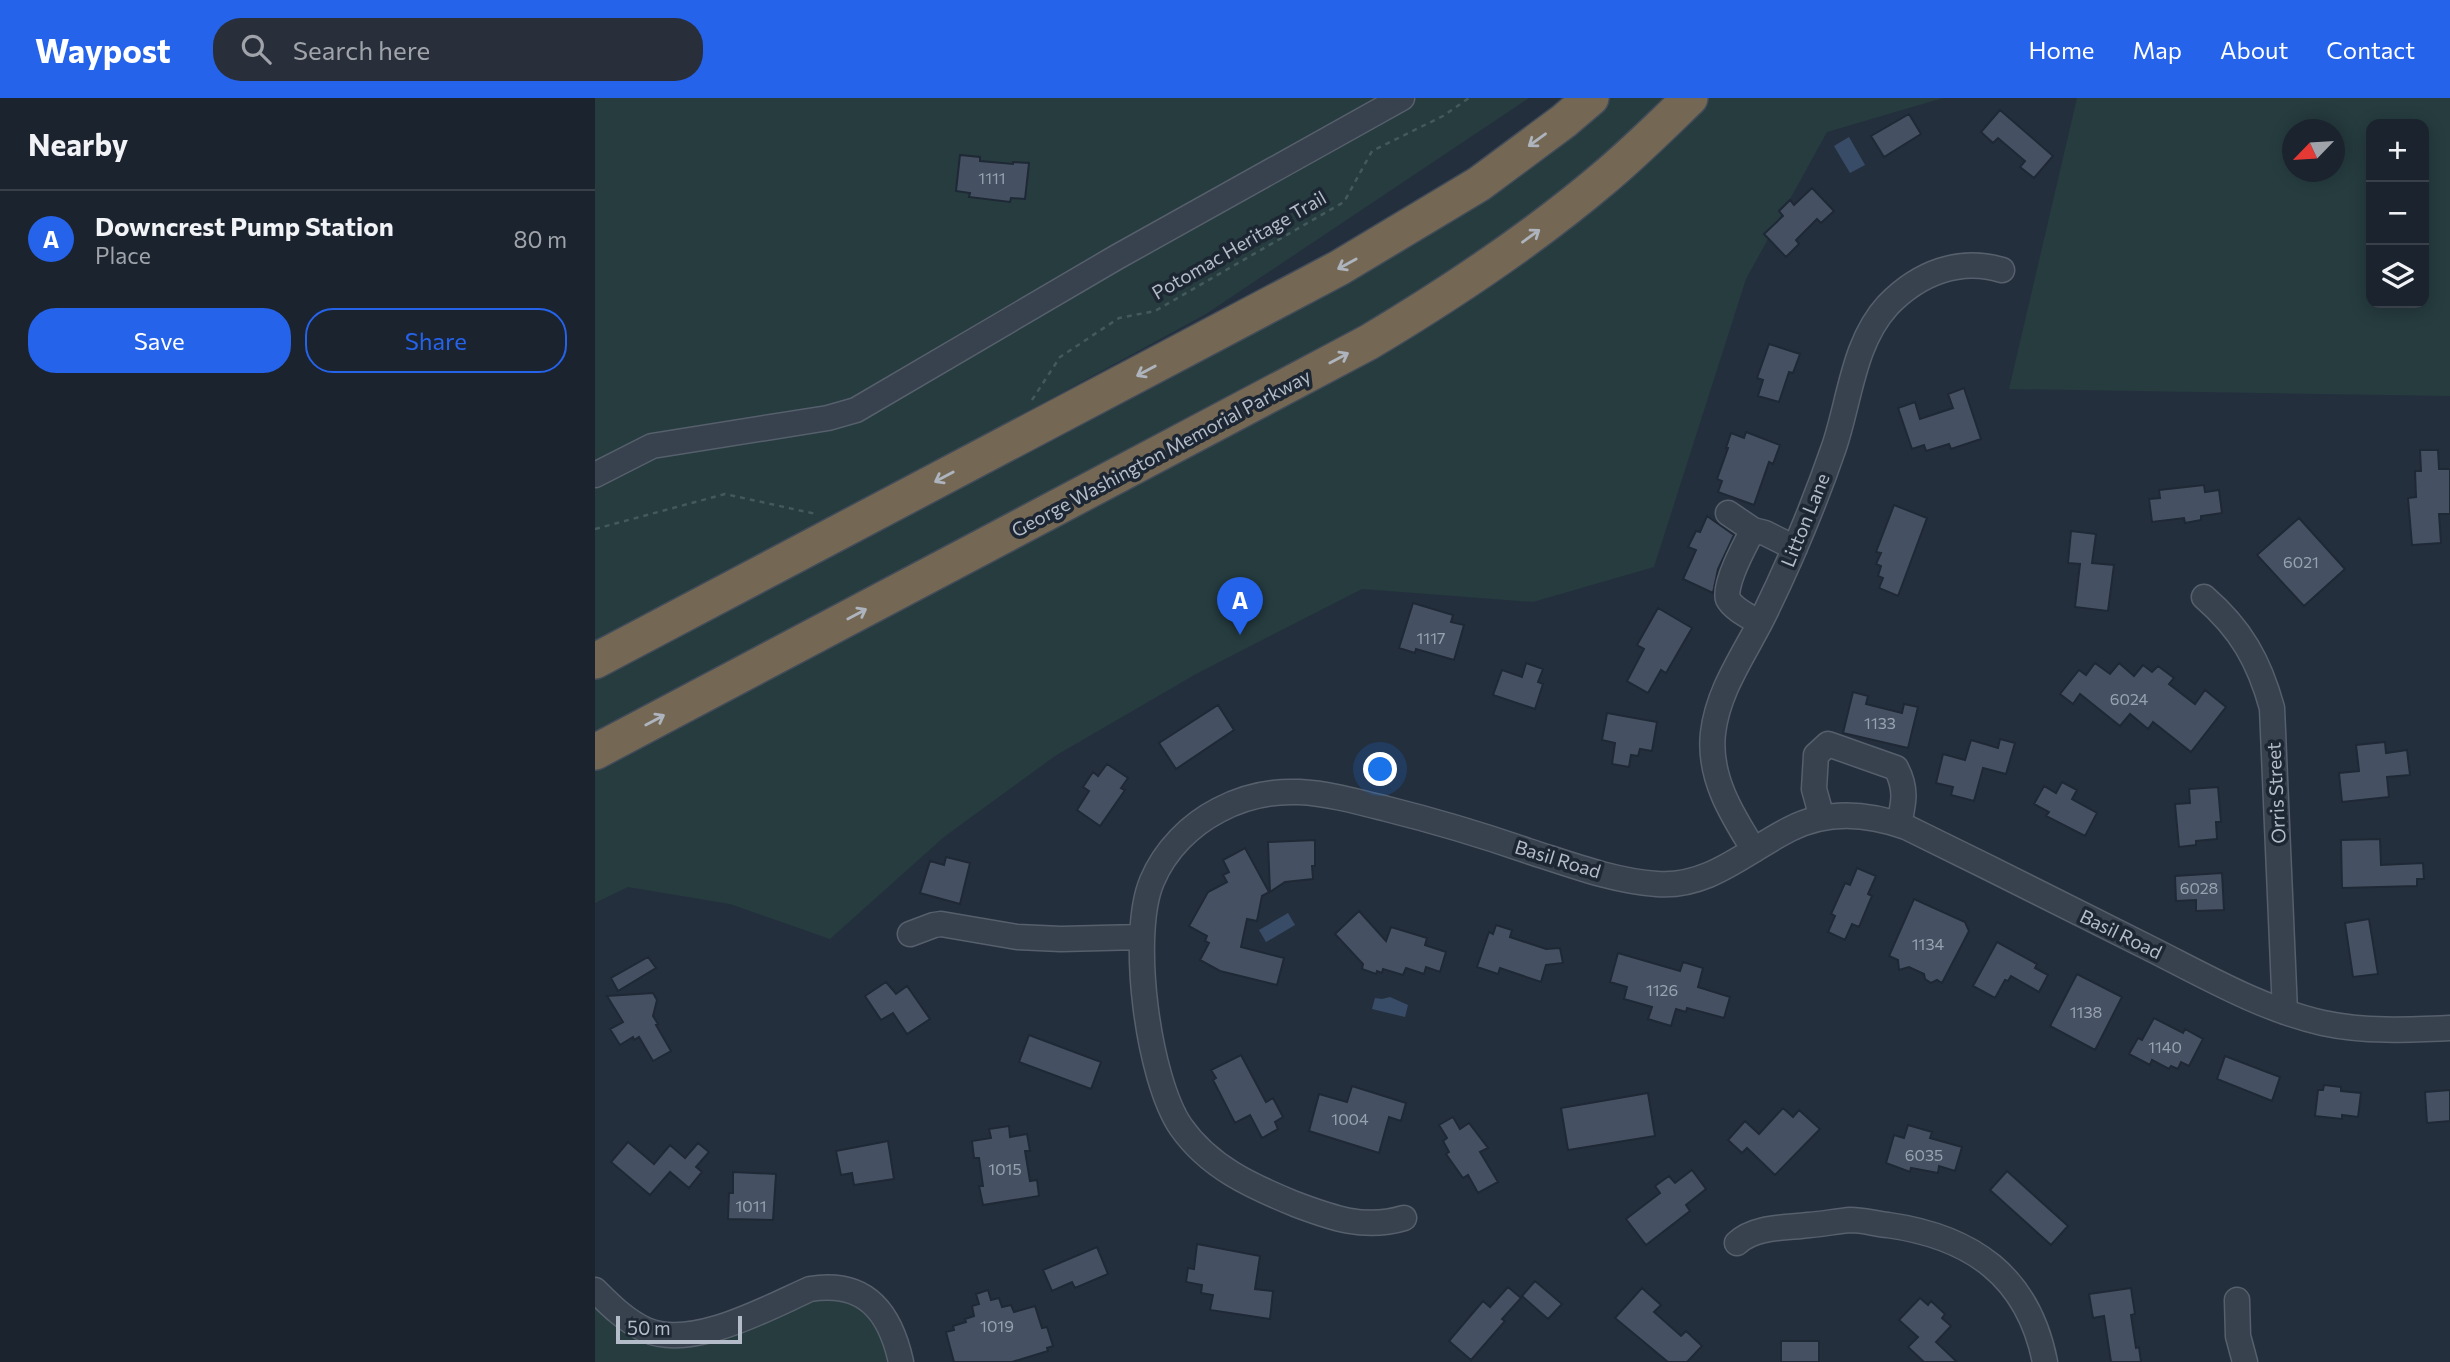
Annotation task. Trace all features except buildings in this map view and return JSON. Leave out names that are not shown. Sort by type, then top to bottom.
[{"type":"highway","points":[[595,661],[1360,257],[1479,184],[1591,98]]},
{"type":"highway","name":"George Washington Memorial Parkway","points":[[595,752],[1369,342],[1446,296],[1536,233],[1605,177],[1690,98]]},
{"type":"street","points":[[595,475],[652,446],[828,418],[856,410],[1117,257],[1402,98]]},
{"type":"street","name":"Litton Lane","points":[[1754,850],[1725,800],[1713,757],[1713,735],[1723,694],[1795,548],[1835,444],[1862,347],[1873,324],[1888,305],[1907,288],[1929,275],[1951,266],[1969,264],[1987,265],[2002,270]]},
{"type":"street","points":[[1728,513],[1753,530],[1795,548]]},
{"type":"street","points":[[1753,530],[1732,575],[1727,596],[1738,609],[1760,623]]},
{"type":"street","name":"Orris Street","points":[[2204,597],[2233,624],[2248,647],[2266,685],[2271,708],[2285,1012]]},
{"type":"street","points":[[1822,818],[1814,789],[1816,755],[1828,744],[1896,768],[1904,783],[1899,824]]},
{"type":"street","name":"Basil Road","points":[[1404,1218],[1371,1224],[1350,1223],[1252,1186],[1218,1166],[1194,1143],[1167,1102],[1160,1081],[1145,990],[1141,937],[1144,905],[1151,882],[1177,841],[1196,824],[1220,809],[1271,793],[1325,793],[1416,816],[1563,863],[1658,884],[1685,882],[1708,876],[1791,828],[1822,818],[1859,815],[1883,818],[2224,986],[2285,1012],[2321,1023],[2352,1028],[2385,1031],[2450,1028]]},
{"type":"street","points":[[910,934],[941,925],[1017,937],[1141,937]]},
{"type":"street","points":[[1737,1243],[1743,1237],[1760,1231],[1852,1220],[1926,1232],[1953,1241],[1986,1261],[2019,1297],[2039,1334],[2045,1362]]},
{"type":"street","points":[[595,1290],[627,1319],[646,1330],[664,1335],[681,1335],[714,1329],[810,1289],[828,1286],[843,1288],[860,1294],[874,1304],[886,1318],[896,1340],[901,1362]]},
{"type":"street","points":[[2237,1300],[2238,1336],[2245,1362]]},
{"type":"path","name":"Potomac Heritage Trail","points":[[1027,409],[1060,357],[1119,318],[1155,310],[1344,202],[1372,151],[1443,116],[1469,98]]},
{"type":"path","points":[[595,529],[725,494],[822,515]]},
{"type":"green space","points":[[595,98],[1529,98],[1206,314],[595,648]]},
{"type":"green space","points":[[1605,98],[1678,98],[1465,273],[595,743],[595,674]]},
{"type":"green space","points":[[1702,98],[1943,98],[1827,132],[1746,279],[1654,567],[1533,602],[1362,589],[1196,674],[1055,756],[944,837],[830,939],[730,904],[628,887],[595,903],[595,763],[1352,366]]},
{"type":"green space","points":[[2077,98],[2450,98],[2450,396],[2009,389]]},
{"type":"green space","points":[[823,1295],[865,1308],[890,1345],[892,1362],[595,1362],[595,1308],[633,1338],[697,1345]]},
{"type":"water","points":[[1849,137],[1865,165],[1850,173],[1834,146]]},
{"type":"water","points":[[1288,913],[1295,925],[1266,942],[1259,930]]},
{"type":"water","points":[[1390,997],[1408,1005],[1405,1017],[1372,1009],[1375,998]]},
{"type":"place","name":"Downcrest Pump Station","points":[[1240,635]]}]
